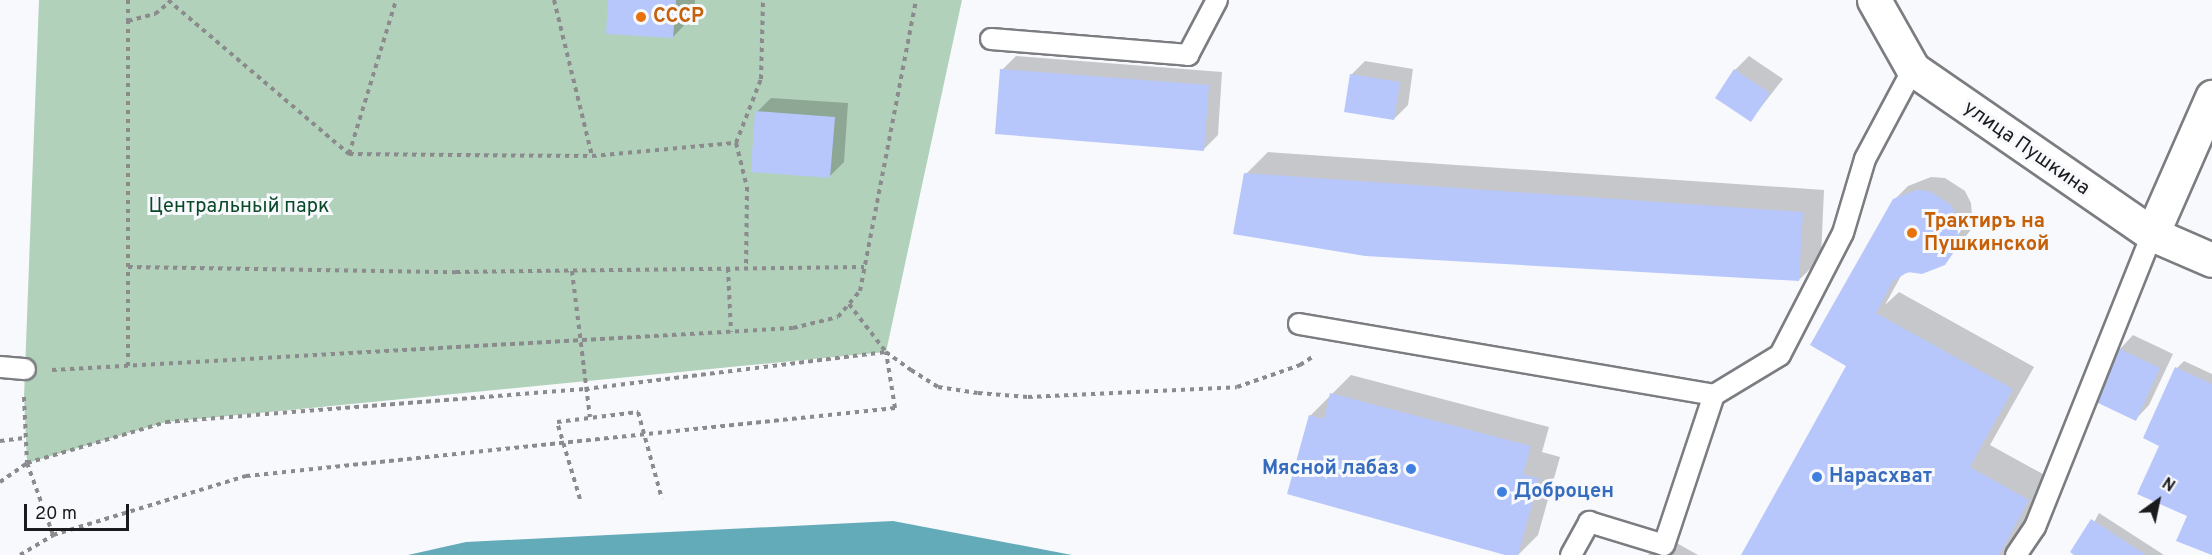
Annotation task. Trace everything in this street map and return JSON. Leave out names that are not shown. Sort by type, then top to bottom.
[{"type":"street","name":"улица Пушкина","points":[[1874,0],[1912,69],[2152,234],[2212,260]]},
{"type":"street","points":[[2152,234],[2212,98]]},
{"type":"lane","points":[[991,39],[1188,55],[1217,0]]},
{"type":"lane","points":[[1571,555],[1589,522],[1664,545],[1714,395],[1780,355],[1843,233],[1865,159],[1912,69]]},
{"type":"lane","points":[[2016,555],[2035,527],[2152,234]]},
{"type":"lane","points":[[1299,324],[1714,395]]},
{"type":"lane","points":[[0,368],[24,369]]},
{"type":"path","points":[[128,0],[128,366]]},
{"type":"path","points":[[349,153],[396,0]]},
{"type":"path","points":[[554,0],[592,156]]},
{"type":"path","points":[[746,268],[747,187],[736,143],[761,79],[763,0]]},
{"type":"path","points":[[24,369],[128,366],[731,332],[793,328],[838,317],[860,291],[916,0]]},
{"type":"path","points":[[128,21],[155,14],[169,1],[349,153],[592,156],[736,143]]},
{"type":"path","points":[[128,267],[572,271],[864,267]]},
{"type":"path","points":[[728,268],[731,332]]},
{"type":"path","points":[[572,271],[590,417]]},
{"type":"path","points":[[849,304],[886,352],[938,387],[1028,397],[1181,392],[1237,387],[1290,369],[1347,333]]},
{"type":"path","points":[[0,482],[27,463],[166,422],[585,389],[886,352]]},
{"type":"path","points":[[20,555],[53,535],[246,476],[562,446],[895,408],[886,352]]},
{"type":"path","points":[[24,397],[27,463],[53,535]]},
{"type":"path","points":[[580,499],[562,446],[557,422],[638,412],[643,437],[662,499]]},
{"type":"path","points":[[0,441],[26,438]]},
{"type":"green space","name":"Центральный парк","points":[[39,0],[962,0],[886,352],[166,422],[27,463],[24,397]]},
{"type":"water","points":[[893,521],[1072,555],[408,555],[466,542]]},
{"type":"building","name":"СССР","points":[[608,0],[676,0],[673,38],[606,34]]},
{"type":"building","points":[[1000,69],[1209,85],[1204,151],[995,134]]},
{"type":"building","points":[[1734,69],[1770,93],[1751,122],[1715,98]]},
{"type":"building","points":[[1350,74],[1400,82],[1394,120],[1344,112]]},
{"type":"building","points":[[755,111],[835,117],[830,178],[751,172]]},
{"type":"building","points":[[1244,173],[1803,212],[1799,281],[1365,256],[1233,234]]},
{"type":"building","points":[[1916,190],[1930,191],[1951,205],[1958,218],[1960,243],[1945,265],[1922,274],[1908,272],[1893,281],[1876,313],[2013,389],[1970,467],[2029,500],[1999,555],[1741,555],[1846,366],[1810,345],[1893,199]]},
{"type":"building","points":[[2118,348],[2160,368],[2136,421],[2094,401]]},
{"type":"building","points":[[2175,367],[2212,384],[2212,555],[2176,541],[2187,516],[2137,494],[2159,446],[2143,438]]},
{"type":"building","points":[[1330,393],[1531,446],[1523,474],[1539,479],[1518,555],[1505,555],[1287,494],[1309,415],[1324,419]]},
{"type":"building","points":[[2091,519],[2146,555],[2074,555],[2070,552]]},
{"type":"place","name":"СССР","points":[[641,17]]},
{"type":"place","name":"Трактиръ на Пушкинской","points":[[1912,233]]},
{"type":"place","name":"Мясной лабаз","points":[[1411,469]]},
{"type":"place","name":"Нарасхват","points":[[1817,477]]},
{"type":"place","name":"Доброцен","points":[[1502,492]]}]
